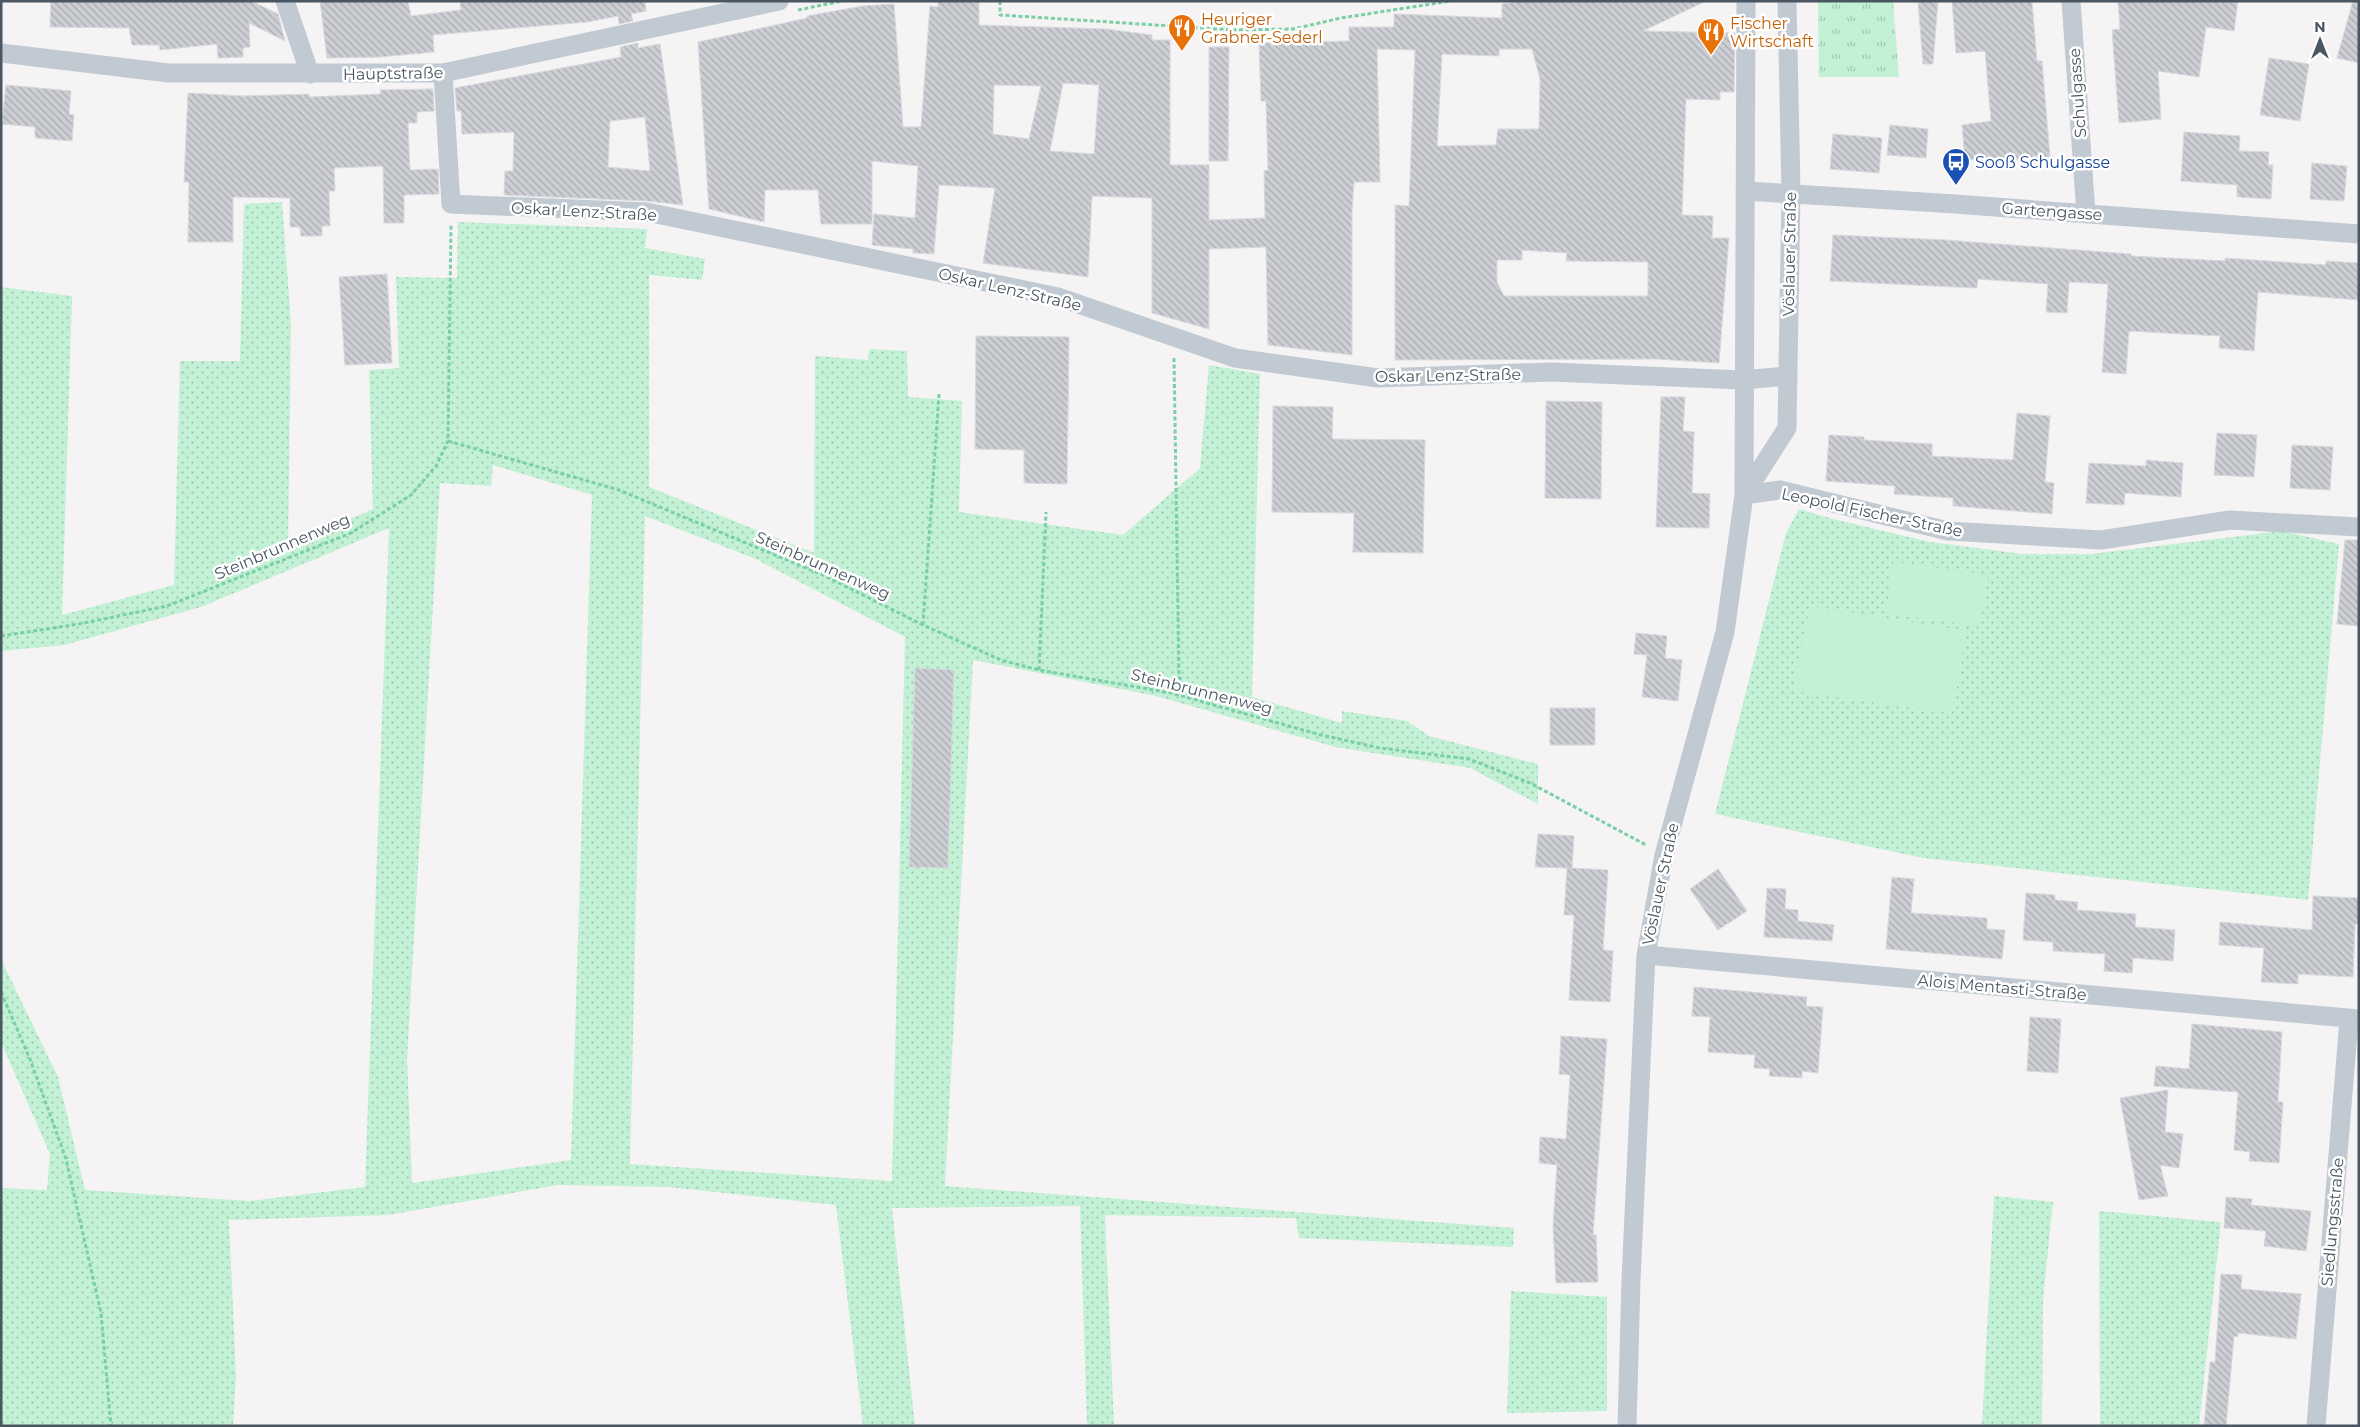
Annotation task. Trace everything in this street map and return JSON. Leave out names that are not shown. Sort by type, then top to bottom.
[{"type":"street","points":[[284,1],[310,74]]},
{"type":"street","name":"Hauptstraße","points":[[1,53],[168,73],[443,73],[779,1]]},
{"type":"street","name":"Vöslauer Straße","points":[[1627,1426],[1631,1280],[1646,955],[1664,855],[1725,632],[1744,495],[1746,1]]},
{"type":"street","name":"Vöslauer Straße","points":[[1744,495],[1787,428],[1791,192],[1787,1]]},
{"type":"street","name":"Schulgasse","points":[[2071,1],[2086,214]]},
{"type":"street","points":[[443,73],[451,204]]},
{"type":"street","name":"Gartengasse","points":[[1746,191],[1791,192],[2359,234]]},
{"type":"street","name":"Oskar Lenz-Straße","points":[[451,204],[646,212],[1058,297],[1235,358],[1378,378],[1551,372],[1743,380],[1787,376]]},
{"type":"street","name":"Leopold Fischer-Straße","points":[[1744,495],[1780,490],[1948,531],[2101,540],[2230,520],[2359,527]]},
{"type":"street","name":"Alois Mentasti-Straße","points":[[1646,955],[2354,1019]]},
{"type":"street","name":"Siedlungsstraße","points":[[2316,1426],[2354,1019]]},
{"type":"path","points":[[1000,1],[1000,15],[1234,30],[1293,29],[1341,18],[1451,1]]},
{"type":"path","points":[[448,441],[451,204]]},
{"type":"path","points":[[1174,337],[1179,677],[1198,700]]},
{"type":"path","points":[[924,625],[939,394]]},
{"type":"path","name":"Steinbrunnenweg","points":[[1,636],[79,624],[167,606],[351,533],[411,495],[436,466],[448,441],[619,490],[823,575],[924,625],[1001,660],[1039,670],[1171,693],[1321,735],[1380,748],[1469,759],[1530,783],[1664,855]]},
{"type":"path","points":[[1039,670],[1046,512]]},
{"type":"path","points":[[1,992],[30,1059],[66,1159],[101,1313],[111,1426]]},
{"type":"green space","points":[[1818,1],[1893,1],[1899,77],[1819,77]]},
{"type":"green space","points":[[282,202],[291,324],[288,546],[373,509],[369,370],[399,368],[396,277],[457,278],[458,222],[647,229],[645,248],[705,259],[702,280],[649,275],[649,487],[814,553],[815,356],[868,360],[869,349],[907,351],[908,397],[962,401],[959,512],[1123,535],[1200,468],[1209,365],[1260,374],[1252,697],[1342,723],[1342,711],[1407,721],[1429,736],[1538,764],[1538,804],[1470,768],[1335,747],[1156,696],[973,660],[945,1186],[1514,1228],[1513,1247],[1299,1238],[1296,1218],[1105,1215],[1114,1426],[1087,1426],[1080,1206],[892,1208],[915,1426],[863,1426],[836,1205],[668,1187],[558,1185],[388,1215],[229,1220],[236,1376],[233,1426],[1,1426],[1,1188],[47,1190],[50,1154],[1,1042],[1,959],[58,1077],[85,1190],[249,1201],[365,1187],[389,528],[201,607],[64,645],[1,651],[1,287],[72,296],[62,615],[174,585],[180,361],[240,361],[244,204]],"holes":[[[493,465],[592,495],[571,1160],[412,1183],[407,1059],[440,483],[491,486]],[[645,516],[756,559],[905,637],[892,1181],[630,1164]]]},
{"type":"green space","points":[[1799,509],[1930,542],[2023,554],[2091,554],[2282,531],[2339,544],[2308,900],[1923,858],[1715,814],[1786,533]]},
{"type":"green space","points":[[1893,561],[1988,575],[1980,626],[1886,614]]},
{"type":"green space","points":[[1810,606],[1967,631],[1952,713],[1792,691]]},
{"type":"green space","points":[[1994,1196],[2053,1202],[2043,1299],[2042,1426],[1982,1426]]},
{"type":"green space","points":[[2099,1211],[2221,1222],[2199,1426],[2100,1426]]},
{"type":"green space","points":[[1511,1291],[1607,1297],[1607,1411],[1507,1413]]},
{"type":"building","points":[[51,1],[251,1],[278,14],[285,41],[249,23],[250,47],[243,48],[243,57],[218,58],[217,44],[160,50],[159,45],[132,45],[129,28],[50,27]]},
{"type":"building","points":[[320,1],[408,1],[411,16],[461,10],[460,1],[645,1],[646,11],[631,14],[633,21],[619,24],[618,16],[587,22],[433,35],[434,52],[380,57],[327,58]]},
{"type":"building","points":[[938,1],[979,1],[979,25],[1106,29],[1152,35],[1152,40],[1170,40],[1170,165],[1209,165],[1209,220],[1265,218],[1264,171],[1268,170],[1266,101],[1261,101],[1259,43],[1349,41],[1349,27],[1394,27],[1394,14],[1502,18],[1502,4],[1523,1],[1706,1],[1643,31],[1735,33],[1734,92],[1720,92],[1720,100],[1686,99],[1682,215],[1713,216],[1712,238],[1729,238],[1719,363],[1656,359],[1395,360],[1395,205],[1409,206],[1415,50],[1377,49],[1380,182],[1354,182],[1352,212],[1352,355],[1268,345],[1266,247],[1209,249],[1209,329],[1152,313],[1152,198],[1092,196],[1088,277],[983,263],[995,188],[939,185],[934,254],[913,253],[913,249],[872,245],[874,214],[915,218],[918,166],[872,161],[872,224],[821,224],[818,190],[765,190],[764,222],[709,209],[698,42],[807,18],[807,16],[863,6],[894,4],[903,127],[921,127],[930,6],[938,7]],"holes":[[[1499,49],[1532,49],[1540,79],[1539,129],[1498,129],[1496,145],[1437,146],[1442,54],[1499,56]],[[1063,83],[1099,85],[1094,154],[1050,151]],[[994,85],[1041,86],[1029,139],[993,134]],[[1522,250],[1567,253],[1566,261],[1648,262],[1648,296],[1504,296],[1497,282],[1497,260],[1522,260]]]},
{"type":"building","points":[[1918,1],[1938,1],[1933,64],[1923,64]]},
{"type":"building","points":[[1952,1],[2032,1],[2037,61],[2042,61],[2050,157],[1982,163],[1982,159],[1965,160],[1962,125],[1991,121],[1985,51],[1956,53]]},
{"type":"building","points":[[2118,1],[2238,1],[2234,31],[2206,27],[2199,77],[2158,71],[2161,119],[2119,123],[2112,30],[2120,29]]},
{"type":"building","points":[[2353,1],[2359,2],[2359,63],[2337,58]]},
{"type":"building","points":[[638,43],[638,48],[660,44],[683,205],[647,201],[504,195],[505,171],[513,171],[514,132],[462,134],[461,111],[457,111],[455,88],[621,57],[620,47]],"holes":[[[645,117],[650,171],[608,167],[610,121]]]},
{"type":"building","points":[[1209,47],[1229,47],[1228,161],[1209,161]]},
{"type":"building","points":[[2269,58],[2309,64],[2300,121],[2260,115]]},
{"type":"building","points":[[6,85],[71,91],[69,114],[74,115],[72,141],[35,138],[35,127],[2,124]]},
{"type":"building","points":[[433,89],[434,111],[417,112],[417,123],[408,123],[410,170],[438,169],[439,194],[404,195],[404,223],[384,223],[383,166],[334,168],[335,191],[329,191],[330,226],[322,226],[322,236],[301,236],[300,227],[290,227],[290,198],[233,197],[233,242],[188,242],[189,182],[184,182],[188,93],[243,96],[309,94],[309,97],[381,94],[380,90]]},
{"type":"building","points":[[1890,125],[1928,129],[1926,158],[1887,155]]},
{"type":"building","points":[[2184,132],[2240,136],[2239,151],[2269,152],[2268,165],[2273,165],[2271,199],[2237,197],[2237,185],[2181,181]]},
{"type":"building","points":[[1833,134],[1882,138],[1879,173],[1830,169]]},
{"type":"building","points":[[2312,163],[2347,166],[2344,201],[2310,199]]},
{"type":"building","points":[[1833,235],[1946,240],[2131,254],[2131,256],[2225,261],[2225,258],[2326,265],[2326,261],[2359,263],[2359,300],[2258,292],[2254,351],[2219,348],[2220,336],[2129,331],[2126,374],[2102,372],[2108,284],[2069,282],[2067,313],[2046,312],[2048,284],[1978,279],[1977,288],[1830,281]]},
{"type":"building","points":[[387,274],[392,363],[345,365],[339,277]]},
{"type":"building","points":[[976,336],[1069,337],[1067,484],[1024,483],[1024,450],[975,449]]},
{"type":"building","points":[[1661,397],[1685,397],[1683,431],[1694,432],[1692,493],[1710,494],[1709,528],[1656,527]]},
{"type":"building","points":[[1546,401],[1602,402],[1601,499],[1545,498]]},
{"type":"building","points":[[1273,406],[1333,407],[1332,439],[1425,440],[1423,553],[1353,552],[1354,513],[1272,512]]},
{"type":"building","points":[[2017,413],[2050,416],[2045,482],[2054,483],[2052,514],[1953,506],[1953,498],[1894,494],[1895,486],[1826,481],[1829,435],[1864,437],[1864,440],[1932,444],[1932,456],[2013,460]]},
{"type":"building","points":[[2217,433],[2257,435],[2254,477],[2214,475]]},
{"type":"building","points":[[2292,445],[2333,447],[2330,490],[2290,488]]},
{"type":"building","points":[[2146,460],[2183,463],[2181,497],[2125,493],[2124,505],[2086,503],[2089,463],[2146,466]]},
{"type":"building","points":[[2345,540],[2359,540],[2359,626],[2337,624]]},
{"type":"building","points":[[1636,633],[1667,636],[1665,658],[1682,660],[1678,701],[1642,697],[1647,655],[1634,654]]},
{"type":"building","points":[[915,668],[954,670],[948,868],[909,867]]},
{"type":"building","points":[[1550,708],[1595,708],[1595,745],[1550,745]]},
{"type":"building","points":[[1538,834],[1574,836],[1572,868],[1608,870],[1603,950],[1613,951],[1610,1002],[1569,1000],[1574,915],[1564,915],[1567,868],[1535,867]]},
{"type":"building","points":[[1718,869],[1747,911],[1718,930],[1690,889]]},
{"type":"building","points":[[1892,877],[1914,879],[1911,913],[1987,918],[1987,929],[2005,930],[2002,959],[1886,949]]},
{"type":"building","points":[[1767,888],[1786,889],[1785,909],[1798,910],[1798,921],[1834,925],[1832,941],[1764,937]]},
{"type":"building","points":[[2026,893],[2055,895],[2055,900],[2078,902],[2077,910],[2136,914],[2135,927],[2175,930],[2173,961],[2133,958],[2132,973],[2104,971],[2105,954],[2053,951],[2053,942],[2023,940]]},
{"type":"building","points":[[2313,896],[2359,898],[2359,924],[2355,924],[2353,977],[2298,974],[2298,984],[2261,982],[2264,948],[2219,945],[2220,922],[2312,930]]},
{"type":"building","points":[[1694,987],[1807,997],[1806,1006],[1823,1007],[1818,1073],[1802,1071],[1802,1078],[1769,1076],[1770,1069],[1754,1068],[1755,1055],[1708,1052],[1710,1017],[1692,1016]]},
{"type":"building","points":[[2030,1017],[2061,1019],[2058,1073],[2027,1071]]},
{"type":"building","points":[[2192,1024],[2282,1032],[2278,1102],[2283,1102],[2279,1163],[2249,1161],[2250,1152],[2234,1150],[2238,1092],[2154,1086],[2156,1066],[2189,1069]]},
{"type":"building","points":[[1561,1036],[1607,1039],[1593,1235],[1596,1235],[1598,1282],[1556,1283],[1553,1226],[1557,1165],[1539,1163],[1540,1137],[1566,1139],[1570,1075],[1559,1074]]},
{"type":"building","points":[[2168,1090],[2165,1132],[2183,1134],[2179,1168],[2160,1165],[2168,1196],[2139,1200],[2120,1098]]},
{"type":"building","points":[[2226,1197],[2252,1199],[2251,1205],[2311,1211],[2306,1251],[2264,1246],[2266,1231],[2224,1228]]},
{"type":"building","points":[[2221,1274],[2242,1275],[2241,1289],[2301,1294],[2296,1339],[2238,1333],[2238,1337],[2234,1336],[2226,1426],[2204,1426],[2210,1362],[2215,1362]]},
{"type":"place","name":"Heuriger Grabner-Sederl","points":[[1182,52]]},
{"type":"place","name":"Fischer Wirtschaft","points":[[1711,56]]},
{"type":"place","name":"Sooß Schulgasse","points":[[1956,186]]}]
